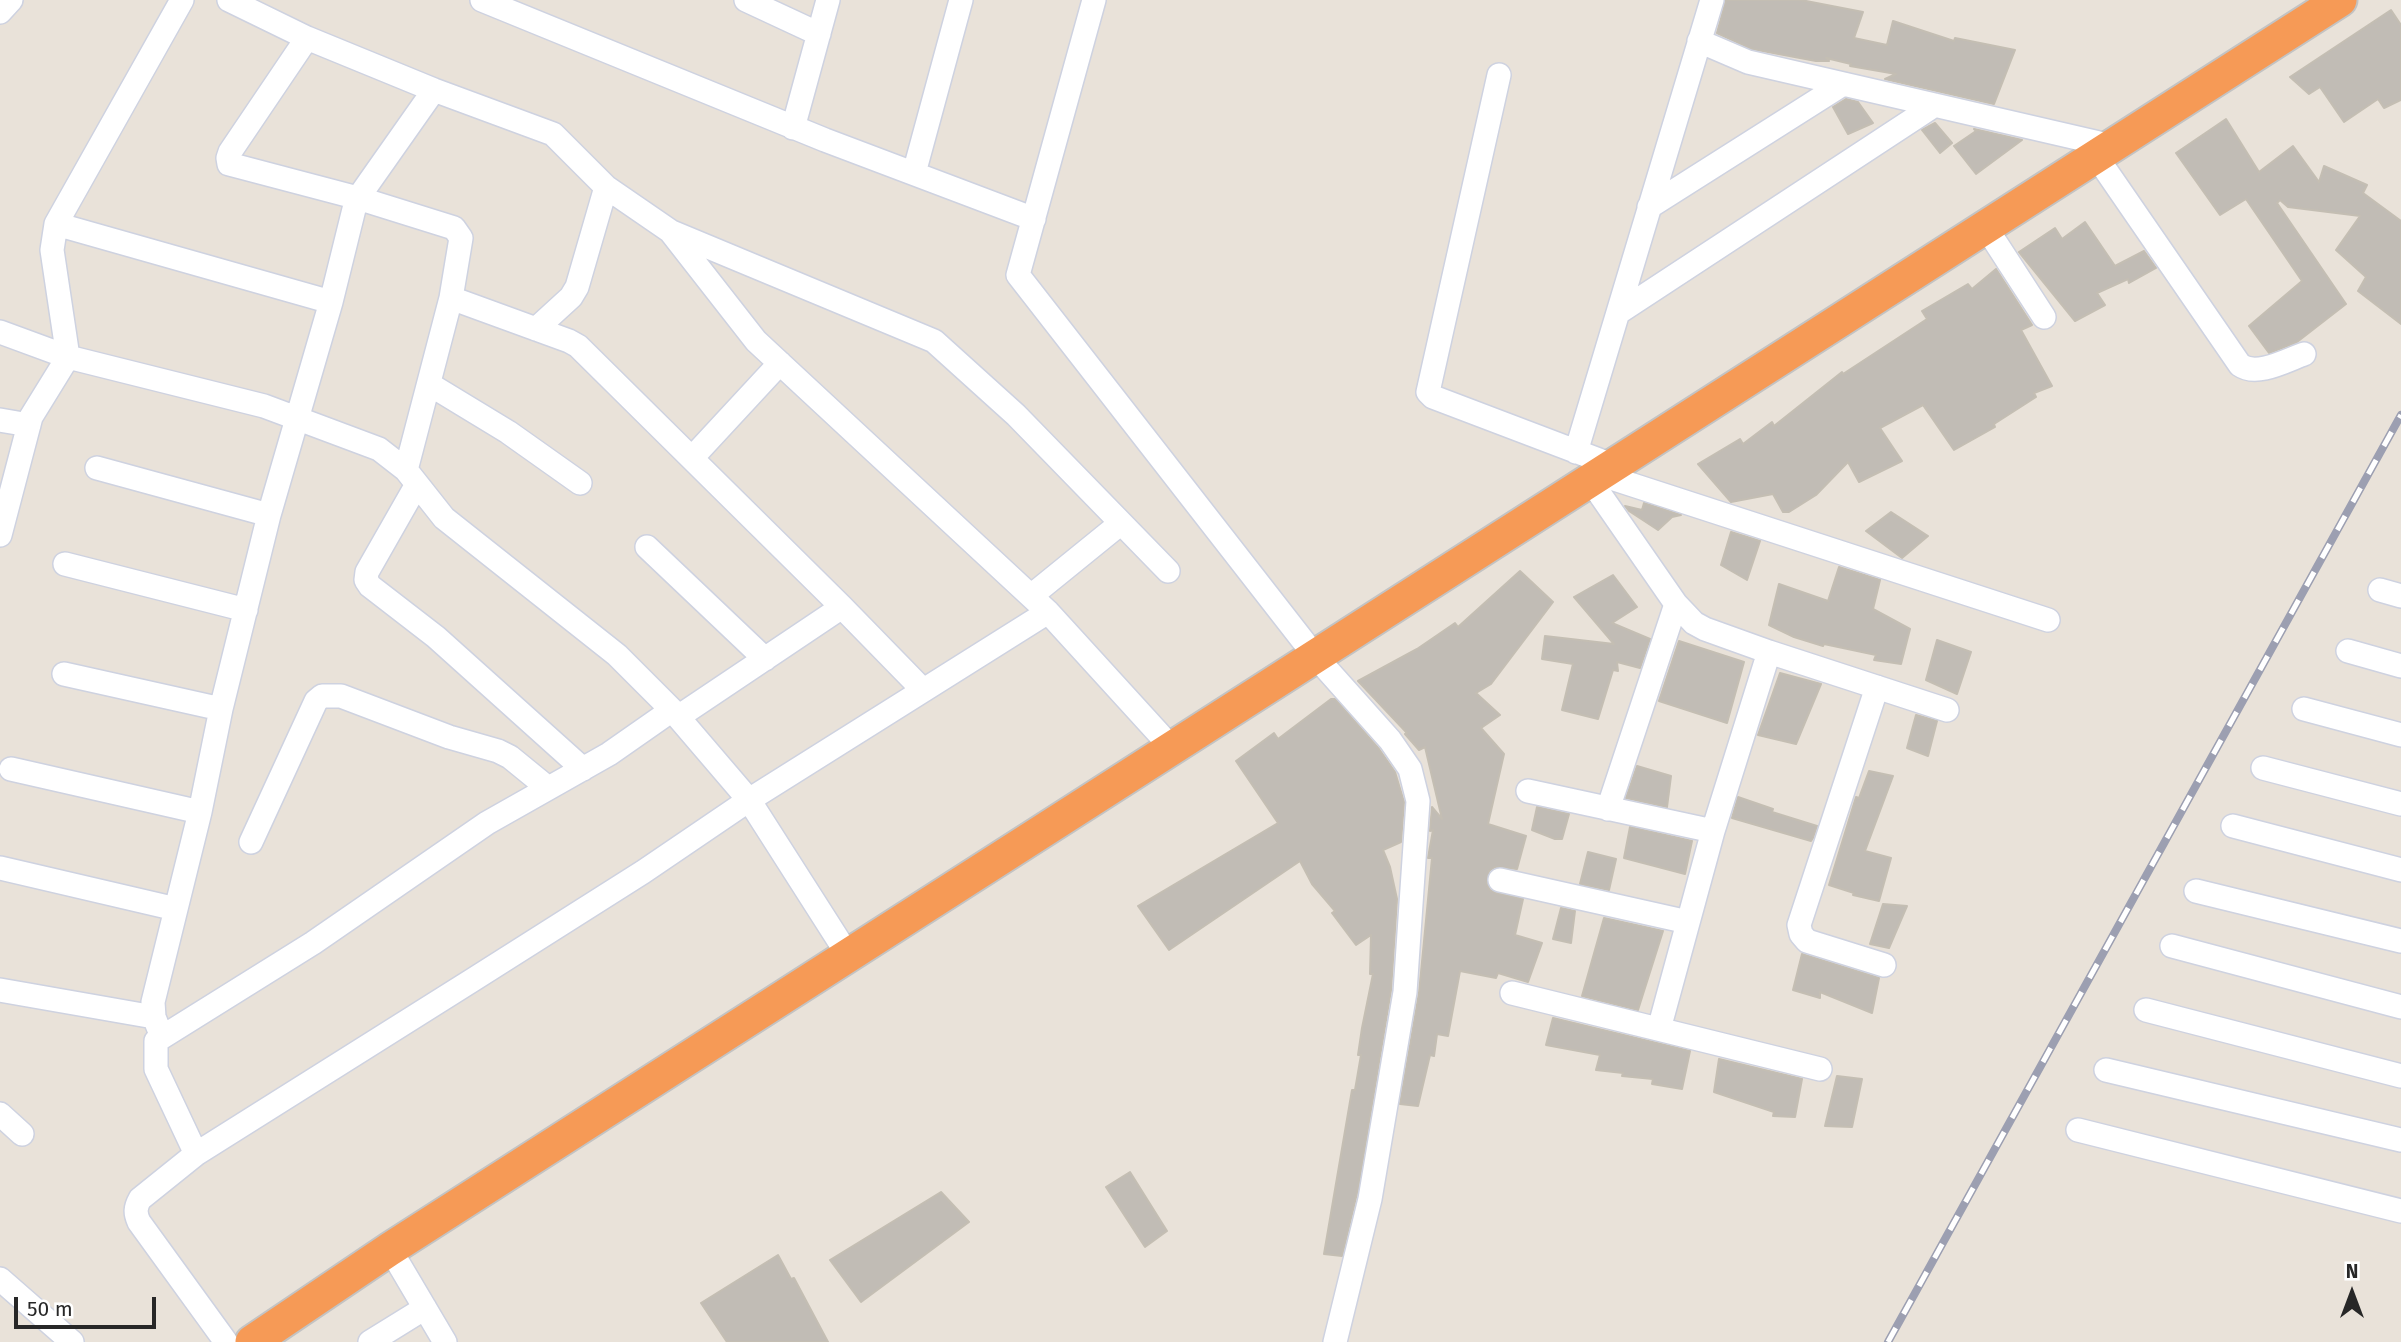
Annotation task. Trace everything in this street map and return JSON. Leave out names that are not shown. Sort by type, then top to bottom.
[{"type":"highway","points":[[252,1342],[390,1249],[1315,656],[1594,468],[1985,226],[2335,1]]},
{"type":"street","points":[[0,12],[11,0]]},
{"type":"street","points":[[0,535],[5,498],[29,425],[68,357],[52,250],[56,224],[182,0]]},
{"type":"street","points":[[229,0],[307,38],[434,90],[553,134],[606,187],[670,231],[934,341],[1016,415],[1168,571]]},
{"type":"street","points":[[482,0],[793,128],[1034,219]]},
{"type":"street","points":[[746,0],[819,34]]},
{"type":"street","points":[[793,128],[828,0]]},
{"type":"street","points":[[914,173],[961,0]]},
{"type":"street","points":[[1094,0],[1018,275],[1315,656],[1397,750],[1410,769],[1418,801],[1405,992],[1370,1199],[1335,1342]]},
{"type":"street","points":[[1712,0],[1618,313],[1594,468],[1676,604],[1693,623],[1769,652],[1947,710]]},
{"type":"street","points":[[307,38],[230,152],[229,164],[358,198],[454,228],[459,232],[461,244],[452,298],[429,384],[411,477],[367,572],[366,580],[370,586],[436,637],[583,769]]},
{"type":"street","points":[[1699,41],[1737,59],[1935,105],[2104,151],[2240,365],[2246,369],[2258,369],[2304,354]]},
{"type":"street","points":[[1499,75],[1428,392],[1433,397],[1594,468],[2048,620]]},
{"type":"street","points":[[1649,207],[1843,84]]},
{"type":"street","points":[[196,1154],[156,1069],[158,1027],[153,1002],[269,515],[331,302],[358,198],[434,90]]},
{"type":"street","points":[[1618,313],[1935,105]]},
{"type":"street","points":[[536,329],[571,297],[577,287],[606,187]]},
{"type":"street","points":[[56,224],[331,302]]},
{"type":"street","points":[[1985,226],[2043,317]]},
{"type":"street","points":[[670,231],[756,341],[1048,612],[1172,748]]},
{"type":"street","points":[[452,298],[578,346],[923,690]]},
{"type":"street","points":[[0,332],[68,357],[264,405],[379,449],[411,477],[444,519],[617,655],[675,713],[749,800],[848,956]]},
{"type":"street","points":[[692,458],[780,363]]},
{"type":"street","points":[[429,384],[508,432],[580,483]]},
{"type":"street","points":[[0,420],[29,425]]},
{"type":"street","points":[[97,468],[269,515]]},
{"type":"street","points":[[1031,596],[1121,523]]},
{"type":"street","points":[[647,547],[765,659]]},
{"type":"street","points":[[65,564],[246,610]]},
{"type":"street","points":[[1608,809],[1676,604]]},
{"type":"street","points":[[0,990],[158,1027],[313,943],[487,823],[609,754],[765,659],[842,607]]},
{"type":"street","points":[[226,1342],[139,1222],[136,1206],[140,1199],[196,1154],[1048,612]]},
{"type":"street","points":[[1659,1029],[1713,831],[1769,652]]},
{"type":"street","points":[[2348,652],[2401,666]]},
{"type":"street","points":[[64,674],[222,709]]},
{"type":"street","points":[[1877,687],[1799,925],[1801,934],[1807,941],[1884,965]]},
{"type":"street","points":[[251,842],[316,701],[322,696],[341,696],[449,737],[498,751],[510,757],[548,788]]},
{"type":"street","points":[[2304,709],[2401,734]]},
{"type":"street","points":[[2263,768],[2401,804]]},
{"type":"street","points":[[12,769],[200,812]]},
{"type":"street","points":[[1528,791],[1713,831]]},
{"type":"street","points":[[2233,826],[2401,870]]},
{"type":"street","points":[[0,867],[176,909]]},
{"type":"street","points":[[1500,880],[1688,922]]},
{"type":"street","points":[[2196,891],[2401,941]]},
{"type":"street","points":[[2172,946],[2401,1007]]},
{"type":"street","points":[[1512,993],[1820,1069]]},
{"type":"street","points":[[2146,1010],[2401,1076]]},
{"type":"street","points":[[2106,1070],[2401,1140]]},
{"type":"street","points":[[0,1114],[22,1134]]},
{"type":"street","points":[[2078,1129],[2401,1211]]},
{"type":"street","points":[[390,1249],[445,1342]]},
{"type":"street","points":[[0,1279],[72,1342]]},
{"type":"street","points":[[370,1342],[425,1308]]},
{"type":"building","points":[[1726,0],[1801,0],[1863,12],[1854,38],[1887,45],[1893,21],[1954,41],[1955,38],[2015,50],[1994,104],[1885,79],[1896,74],[1850,66],[1851,64],[1826,58],[1829,61],[1752,49],[1717,33]]},
{"type":"building","points":[[2391,10],[2401,25],[2401,100],[2384,108],[2378,99],[2344,122],[2320,87],[2309,94],[2290,77]]},
{"type":"building","points":[[1846,99],[1858,102],[1873,123],[1848,134],[1833,107]]},
{"type":"building","points":[[2226,119],[2259,172],[2293,146],[2319,182],[2324,166],[2367,185],[2363,193],[2401,221],[2401,324],[2358,291],[2366,277],[2336,250],[2360,216],[2288,207],[2280,200],[2277,203],[2346,304],[2297,342],[2269,353],[2249,326],[2302,281],[2246,199],[2220,215],[2176,153]]},
{"type":"building","points":[[1935,123],[1952,143],[1940,153],[1922,130]]},
{"type":"building","points":[[1974,129],[2022,140],[1976,174],[1954,146],[1976,131]]},
{"type":"building","points":[[2085,222],[2115,266],[2144,251],[2156,268],[2129,283],[2128,279],[2097,293],[2105,305],[2075,321],[2019,252],[2055,228],[2062,239]]},
{"type":"building","points":[[1996,269],[2032,325],[2021,330],[2052,386],[2034,393],[2036,397],[1994,424],[1995,427],[1954,450],[1923,405],[1880,428],[1902,461],[1859,482],[1848,462],[1816,495],[1789,512],[1783,512],[1773,494],[1731,502],[1698,464],[1740,439],[1743,444],[1772,422],[1774,426],[1842,372],[1843,374],[1927,319],[1922,311],[1968,284],[1972,289]]},
{"type":"building","points":[[1644,503],[1681,515],[1672,517],[1658,530],[1625,506],[1642,510]]},
{"type":"building","points":[[1891,512],[1928,536],[1902,558],[1866,531]]},
{"type":"building","points":[[1731,532],[1760,541],[1747,580],[1721,565]]},
{"type":"building","points":[[1839,567],[1880,580],[1873,609],[1910,629],[1901,664],[1874,660],[1876,655],[1824,644],[1823,646],[1794,637],[1769,625],[1779,584],[1828,601]]},
{"type":"building","points":[[1520,571],[1553,602],[1491,684],[1476,693],[1500,715],[1481,728],[1504,754],[1488,824],[1526,836],[1517,869],[1495,867],[1489,871],[1487,884],[1490,890],[1496,893],[1523,899],[1515,935],[1542,943],[1528,982],[1498,973],[1496,978],[1460,971],[1448,1036],[1437,1034],[1434,1056],[1430,1055],[1418,1106],[1400,1104],[1419,993],[1432,858],[1428,858],[1433,830],[1430,831],[1432,807],[1442,819],[1425,747],[1419,750],[1405,734],[1407,733],[1358,681],[1417,649],[1455,623],[1458,627]]},
{"type":"building","points":[[1613,575],[1637,607],[1612,623],[1650,639],[1640,668],[1617,662],[1618,671],[1613,670],[1598,719],[1562,710],[1573,664],[1542,659],[1545,636],[1614,644],[1574,597]]},
{"type":"building","points":[[1937,640],[1971,652],[1957,694],[1926,680]]},
{"type":"building","points":[[1679,641],[1744,662],[1727,723],[1659,701]]},
{"type":"building","points":[[1780,673],[1821,684],[1796,744],[1758,735]]},
{"type":"building","points":[[1331,699],[1335,699],[1379,749],[1395,772],[1404,802],[1401,842],[1383,850],[1397,899],[1391,990],[1358,1189],[1342,1256],[1324,1254],[1352,1090],[1355,1090],[1362,1028],[1373,974],[1370,974],[1371,935],[1356,945],[1332,913],[1335,911],[1312,884],[1300,861],[1169,950],[1138,906],[1278,823],[1236,761],[1274,733],[1278,739]]},
{"type":"building","points":[[1916,715],[1937,721],[1928,756],[1907,748]]},
{"type":"building","points":[[1637,766],[1671,776],[1667,807],[1626,798]]},
{"type":"building","points":[[1869,771],[1893,776],[1865,851],[1891,858],[1879,901],[1853,895],[1854,893],[1829,885],[1856,797],[1859,798]]},
{"type":"building","points":[[1738,797],[1773,809],[1772,812],[1817,826],[1813,838],[1811,841],[1732,818]]},
{"type":"building","points":[[1537,807],[1569,814],[1562,839],[1532,830]]},
{"type":"building","points":[[1630,827],[1692,841],[1685,874],[1624,858]]},
{"type":"building","points":[[1588,852],[1616,859],[1609,890],[1580,884]]},
{"type":"building","points":[[1883,904],[1907,906],[1889,948],[1870,944]]},
{"type":"building","points":[[1561,908],[1575,911],[1571,943],[1553,939]]},
{"type":"building","points":[[1604,918],[1663,931],[1638,1010],[1582,996]]},
{"type":"building","points":[[1802,954],[1879,978],[1872,1013],[1820,992],[1820,998],[1793,990]]},
{"type":"building","points":[[1553,1018],[1690,1051],[1682,1089],[1652,1084],[1653,1079],[1596,1070],[1600,1055],[1546,1045]]},
{"type":"building","points":[[1719,1059],[1802,1079],[1795,1117],[1773,1116],[1774,1112],[1714,1092]]},
{"type":"building","points":[[1837,1076],[1862,1079],[1852,1127],[1825,1126]]},
{"type":"building","points":[[1130,1172],[1167,1231],[1145,1247],[1106,1187]]},
{"type":"building","points":[[941,1192],[969,1222],[861,1302],[830,1260]]},
{"type":"building","points":[[778,1255],[791,1279],[794,1278],[828,1342],[727,1342],[701,1303]]},
{"type":"railway","points":[[1888,1342],[2401,415]]}]
